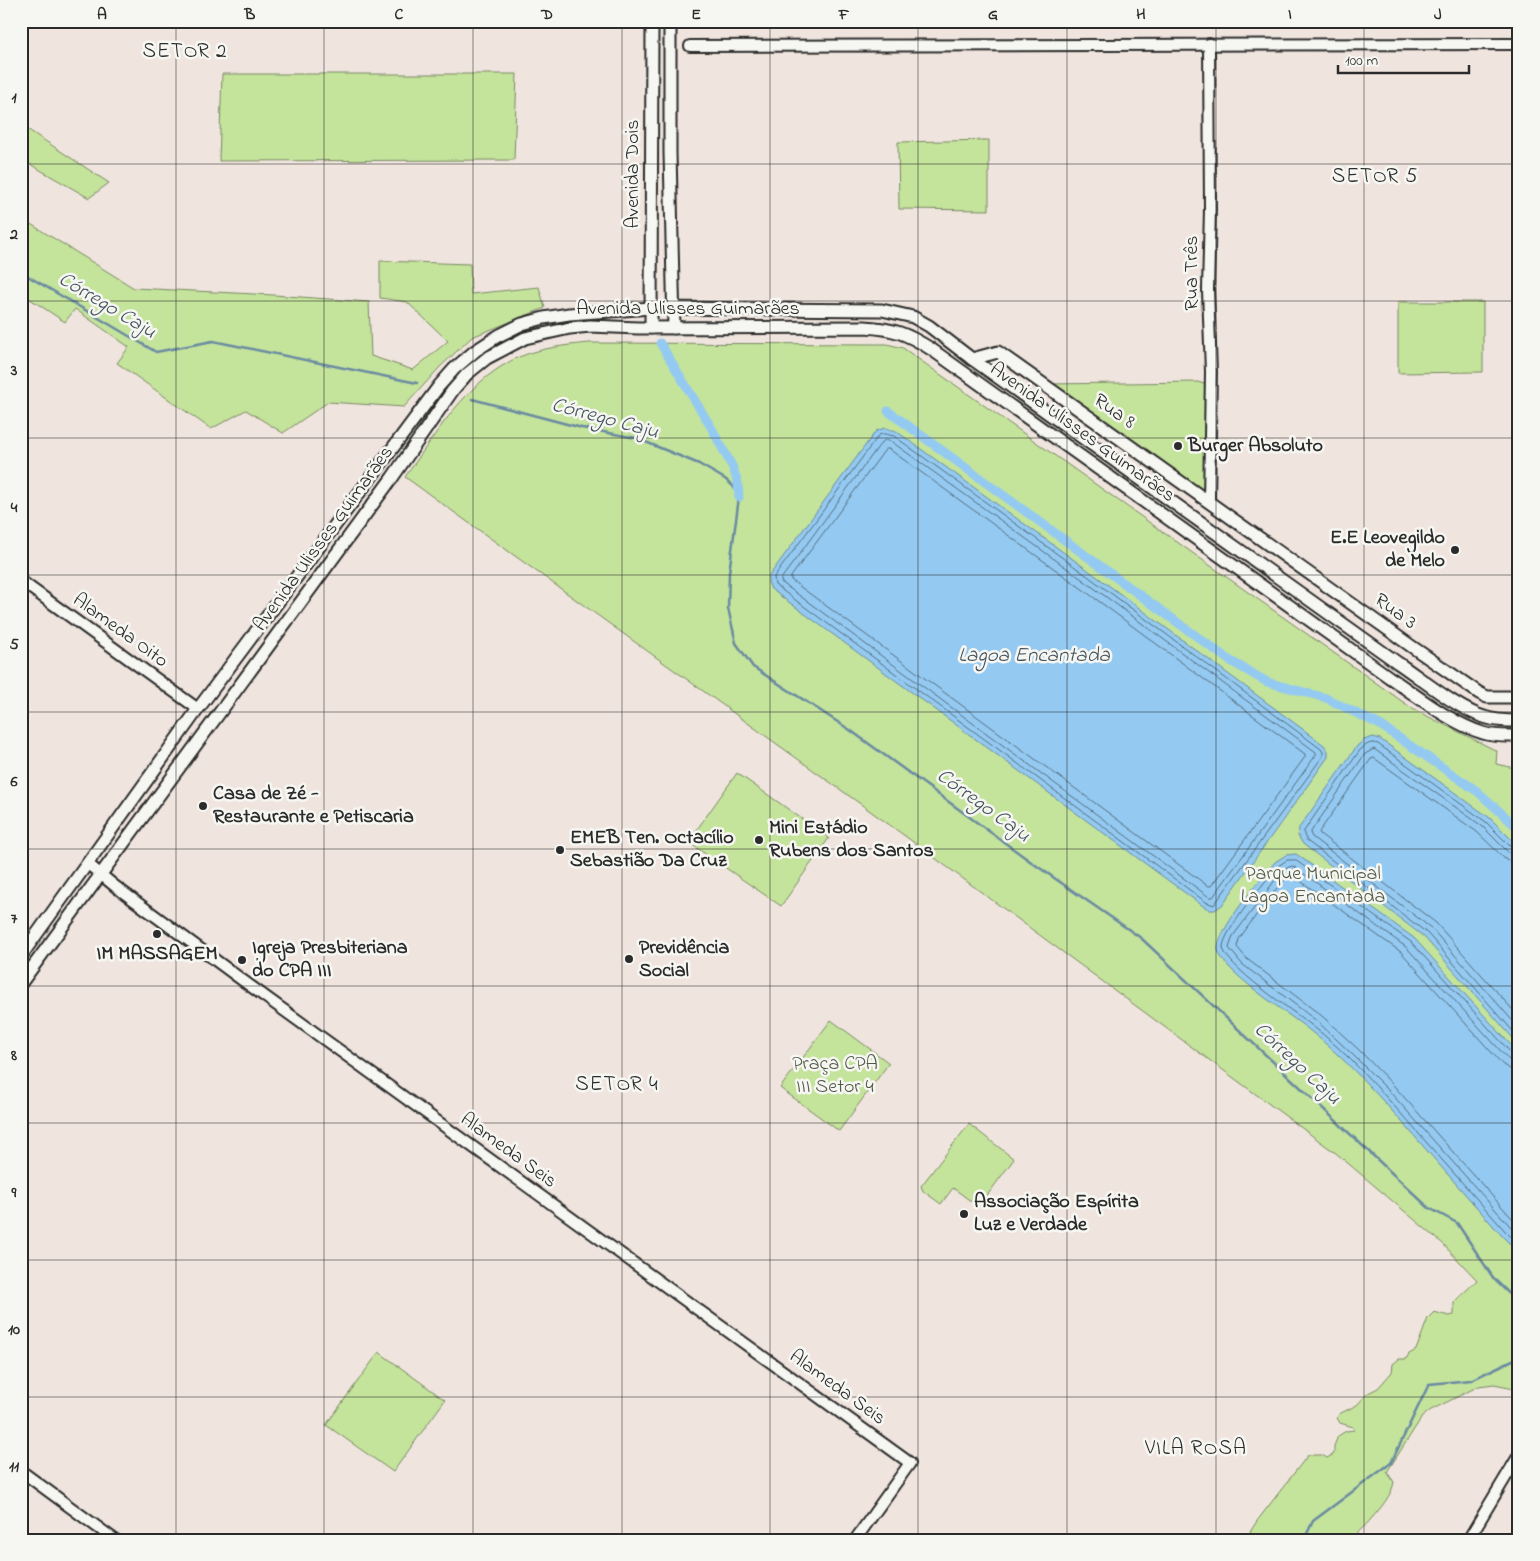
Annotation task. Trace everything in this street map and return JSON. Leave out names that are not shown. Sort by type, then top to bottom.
[{"type":"main road","name":"Avenida Dois","points":[[651,328],[652,21]]},
{"type":"main road","name":"Avenida Dois","points":[[670,21],[672,308],[674,328]]},
{"type":"main road","name":"Avenida Ulisses Guimarães","points":[[21,956],[198,709],[439,386],[454,369],[475,351],[498,336],[522,324],[570,314],[672,308],[882,310],[913,317],[929,326],[972,359],[1398,663],[1477,714],[1502,721],[1519,721]]},
{"type":"main road","name":"Avenida Ulisses Guimarães","points":[[21,983],[392,478],[453,390],[467,374],[487,358],[525,338],[570,328],[590,326],[651,328],[865,327],[890,329],[910,336],[931,349],[1389,676],[1437,708],[1475,730],[1491,735],[1519,736]]},
{"type":"main road","name":"Rua 8","points":[[972,359],[998,352],[1209,502]]},
{"type":"main road","points":[[439,386],[453,390]]},
{"type":"main road","name":"Rua 3","points":[[1209,502],[1480,693],[1488,697],[1519,697]]},
{"type":"main road","points":[[1389,676],[1398,663]]},
{"type":"street","name":"Rua Três","points":[[1209,44],[1209,502]]},
{"type":"street","points":[[690,46],[1519,44]]},
{"type":"street","name":"Alameda Oito","points":[[21,581],[198,709]]},
{"type":"street","name":"Alameda Seis","points":[[88,864],[100,875],[250,985],[910,1463],[855,1540]]},
{"type":"street","points":[[1468,1540],[1519,1454]]},
{"type":"street","points":[[21,1471],[115,1540]]},
{"type":"green space","points":[[222,74],[517,74],[514,160],[219,161]]},
{"type":"green space","points":[[21,125],[109,183],[89,198],[21,159]]},
{"type":"green space","points":[[989,140],[989,210],[899,209],[898,142]]},
{"type":"green space","points":[[21,218],[134,288],[369,302],[371,356],[413,370],[448,341],[407,302],[380,298],[380,261],[470,264],[471,294],[539,287],[545,308],[472,337],[440,367],[404,407],[328,402],[283,433],[246,410],[211,429],[117,363],[129,347],[75,309],[65,322],[21,293]]},
{"type":"green space","points":[[1398,302],[1483,302],[1483,372],[1398,373]]},
{"type":"green space","name":"Parque Municipal Lagoa Encantada","points":[[590,343],[887,344],[903,348],[1413,709],[1497,751],[1496,764],[1519,769],[1519,1391],[1494,1384],[1479,1386],[1431,1410],[1422,1417],[1387,1472],[1394,1482],[1388,1497],[1353,1540],[1249,1540],[1250,1532],[1257,1521],[1308,1455],[1322,1455],[1327,1458],[1334,1454],[1334,1446],[1338,1436],[1346,1431],[1354,1430],[1353,1427],[1340,1423],[1337,1418],[1339,1414],[1357,1405],[1368,1393],[1378,1388],[1392,1372],[1393,1364],[1399,1359],[1406,1359],[1409,1354],[1416,1350],[1428,1318],[1434,1312],[1449,1316],[1454,1315],[1454,1302],[1477,1280],[1442,1243],[1337,1154],[905,836],[405,477],[460,402],[502,366],[536,351]]},
{"type":"green space","points":[[1198,382],[1204,384],[1206,389],[1205,493],[1047,384]]},
{"type":"green space","name":"Mini Estádio Rubens dos Santos","points":[[737,773],[829,838],[781,906],[688,842]]},
{"type":"green space","name":"Praça CPA III Setor 4","points":[[831,1020],[889,1063],[839,1131],[780,1088]]},
{"type":"green space","points":[[969,1124],[1014,1159],[986,1197],[979,1193],[972,1202],[953,1188],[941,1204],[923,1191],[921,1186]]},
{"type":"green space","points":[[379,1352],[445,1400],[393,1472],[326,1425]]},
{"type":"water","name":"Lagoa Encantada","points":[[885,428],[896,431],[1324,745],[1328,751],[1328,757],[1222,905],[1215,910],[1210,910],[1203,906],[771,589],[768,582],[769,576],[876,431]]},
{"type":"water","points":[[1373,737],[1380,739],[1490,818],[1519,847],[1519,1045],[1424,937],[1303,844],[1298,836],[1299,828],[1357,746],[1364,740]]},
{"type":"water","points":[[1296,854],[1414,938],[1519,1054],[1519,1249],[1512,1246],[1503,1237],[1349,1065],[1308,1029],[1243,980],[1222,959],[1218,950],[1219,942],[1240,905],[1275,862],[1286,855]]},
{"type":"waterway","name":"Córrego Caju","points":[[21,272],[156,352],[213,341],[417,383]]},
{"type":"waterway","points":[[660,343],[711,427],[733,468],[738,483],[739,497]]},
{"type":"waterway","name":"Córrego Caju","points":[[472,399],[582,428],[636,438],[699,464],[725,479],[733,486],[739,497],[729,573],[728,608],[736,643],[753,667],[850,730],[1034,864],[1141,938],[1429,1208],[1457,1223],[1494,1279],[1519,1303]]},
{"type":"waterway","points":[[888,411],[1229,660],[1267,682],[1326,698],[1380,725],[1477,791],[1519,829]]},
{"type":"waterway","points":[[1304,1540],[1313,1521],[1391,1463],[1429,1384],[1471,1380],[1519,1357]]},
{"type":"place","name":"Burger Absoluto","points":[[1178,446]]},
{"type":"place","name":"E.E Leovegildo de Melo","points":[[1455,550]]},
{"type":"place","name":"Casa de Zé - Restaurante e Petiscaria","points":[[203,806]]},
{"type":"place","name":"Mini Estádio Rubens dos Santos","points":[[759,840]]},
{"type":"place","name":"EMEB Ten. Octacílio Sebastião Da Cruz","points":[[560,850]]},
{"type":"place","name":"IM MASSAGEM","points":[[157,934]]},
{"type":"place","name":"Previdência Social","points":[[629,959]]},
{"type":"place","name":"Igreja Presbiteriana do CPA III","points":[[242,960]]},
{"type":"place","name":"Associação Espírita Luz e Verdade","points":[[964,1214]]},
{"type":"district","name":"SETOR 2","points":[[185,52]]},
{"type":"district","name":"SETOR 5","points":[[1375,177]]},
{"type":"district","name":"SETOR 4","points":[[617,1085]]},
{"type":"district","name":"VILA ROSA","points":[[1196,1449]]}]
